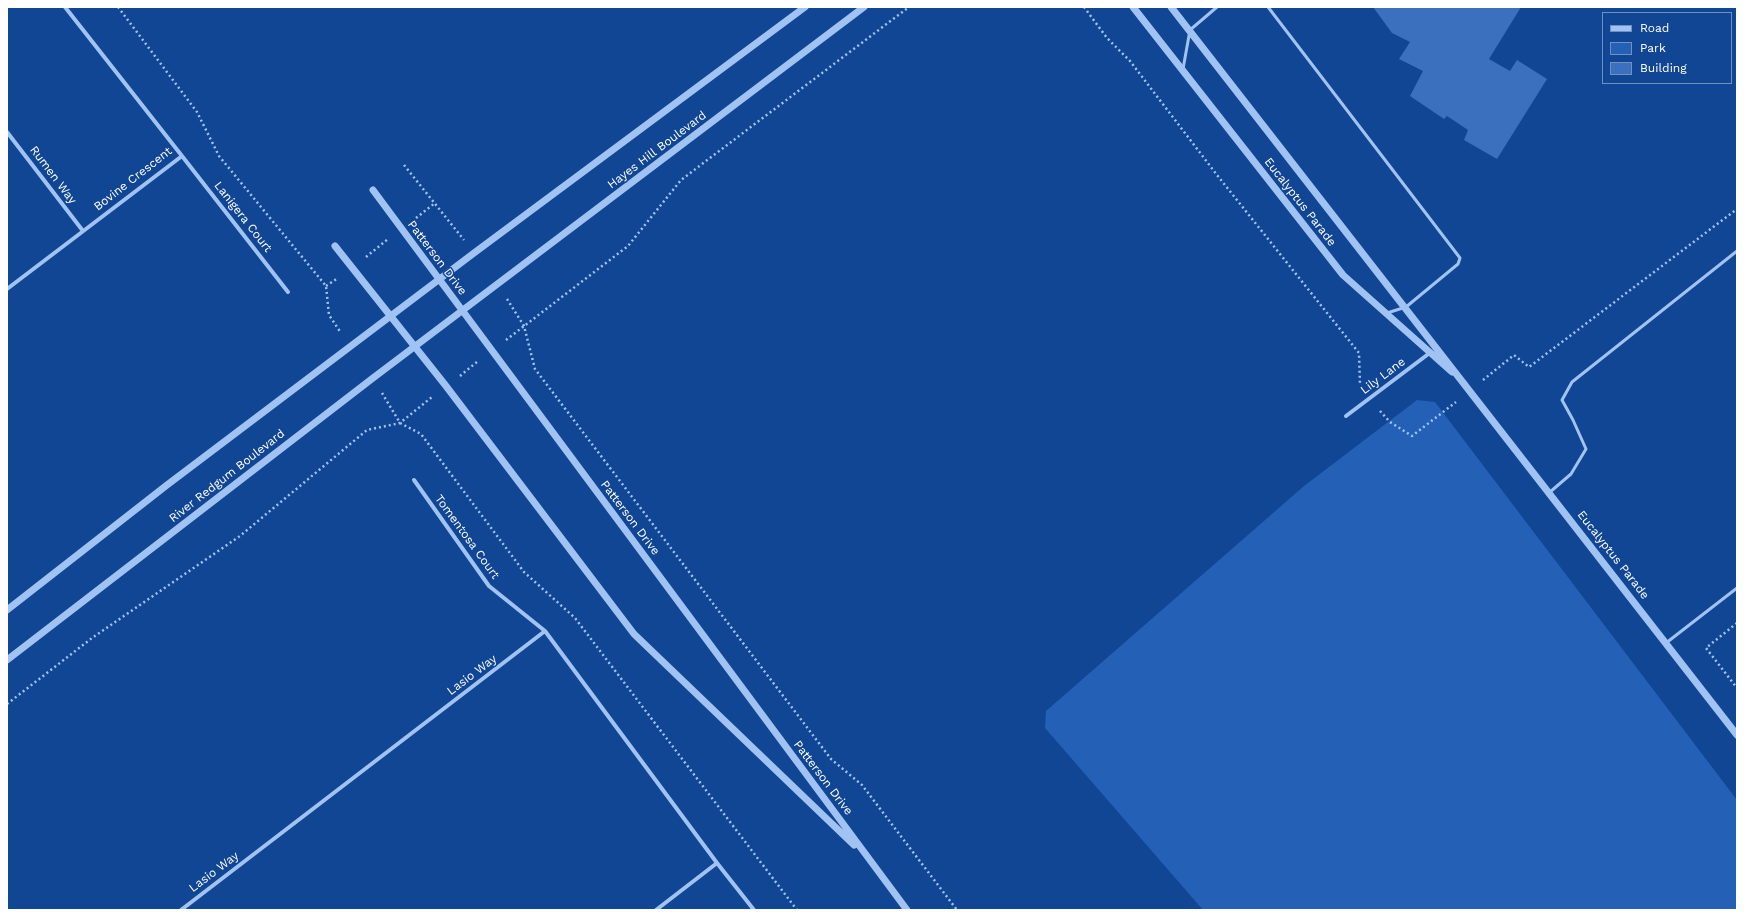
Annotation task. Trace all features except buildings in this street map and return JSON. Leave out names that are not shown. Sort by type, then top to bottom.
[{"type":"street","name":"Bovine Crescent","points":[[7,289],[182,156],[65,7]]},
{"type":"street","points":[[7,610],[167,485],[805,7]]},
{"type":"street","name":"Hayes Hill Boulevard","points":[[462,310],[864,7]]},
{"type":"street","name":"Eucalyptus Parade","points":[[1134,7],[1344,275],[1431,352],[1470,390]]},
{"type":"street","name":"Eucalyptus Parade","points":[[1171,7],[1550,492],[1737,735]]},
{"type":"street","name":"Rumen Way","points":[[7,132],[83,231]]},
{"type":"street","name":"Lanigera Court","points":[[182,156],[288,292]]},
{"type":"street","name":"Patterson Drive","points":[[373,190],[906,910]]},
{"type":"street","name":"Patterson Drive","points":[[335,246],[446,386],[634,634],[869,859]]},
{"type":"street","name":"River Redgum Boulevard","points":[[7,660],[462,310]]},
{"type":"street","name":"Lily Lane","points":[[1346,416],[1431,352]]},
{"type":"street","name":"Tomentosa Court","points":[[414,480],[489,586],[545,631]]},
{"type":"street","points":[[545,631],[754,910]]},
{"type":"street","name":"Lasio Way","points":[[180,910],[545,631]]},
{"type":"street","points":[[656,910],[718,863]]},
{"type":"lane","points":[[1183,70],[1190,30],[1217,7]]},
{"type":"lane","points":[[1268,7],[1460,258],[1458,264],[1406,308],[1387,313]]},
{"type":"lane","points":[[1550,492],[1571,474],[1586,449],[1562,400],[1572,382],[1737,251]]},
{"type":"lane","points":[[1666,643],[1737,588]]},
{"type":"path","points":[[118,7],[197,112],[220,156],[326,286],[328,315],[350,347]]},
{"type":"path","points":[[7,704],[92,638],[240,536],[367,430],[400,423],[492,350],[628,246],[681,180],[909,7]]},
{"type":"path","points":[[373,378],[400,423],[421,434],[524,572],[575,618],[797,910]]},
{"type":"path","points":[[581,429],[831,759],[862,785],[957,910]]},
{"type":"path","points":[[1737,623],[1706,648],[1737,688]]},
{"type":"green space","points":[[1417,400],[1435,402],[1737,800],[1737,910],[1203,910],[1045,728],[1046,711],[1304,486]]}]
